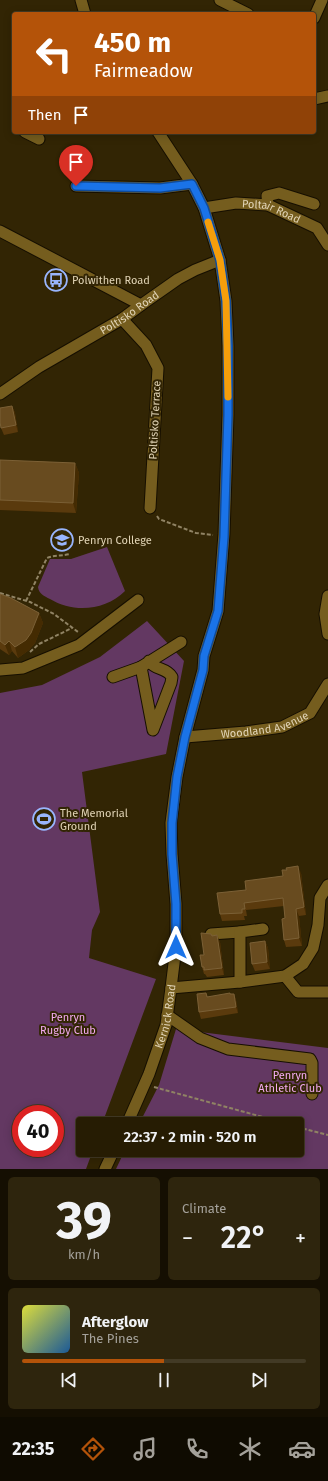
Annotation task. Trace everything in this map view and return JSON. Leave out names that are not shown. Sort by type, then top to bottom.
[{"type":"street","points":[[80,0],[84,12]]},
{"type":"street","points":[[220,0],[244,12]]},
{"type":"street","points":[[316,14],[322,0]]},
{"type":"street","points":[[316,99],[328,96]]},
{"type":"street","points":[[29,134],[39,139]]},
{"type":"street","name":"Kernick Road","points":[[130,1117],[144,1085],[166,1025],[176,947],[176,904],[172,854],[172,823],[177,777],[185,737],[203,670],[204,656],[218,611],[224,537],[228,415],[228,346],[226,301],[220,260],[204,208],[192,184],[159,134]]},
{"type":"street","points":[[76,186],[160,188],[192,184]]},
{"type":"street","points":[[268,205],[267,196],[279,193],[314,204]]},
{"type":"street","name":"Poltair Road","points":[[204,208],[236,203],[268,205],[317,228],[328,245]]},
{"type":"street","points":[[0,231],[140,305]]},
{"type":"street","name":"Poltisko Road","points":[[0,394],[39,367],[122,319],[140,305],[195,270],[220,260]]},
{"type":"street","name":"Poltisko Terrace","points":[[122,319],[146,345],[158,368],[150,508]]},
{"type":"street","points":[[328,596],[325,614],[328,634]]},
{"type":"street","points":[[0,670],[23,668],[79,644],[138,600]]},
{"type":"street","points":[[113,677],[145,664],[181,642]]},
{"type":"street","points":[[145,664],[169,672],[172,677],[172,683],[153,730],[145,664]]},
{"type":"street","name":"Woodland Avenue","points":[[185,737],[246,732],[282,727],[310,713],[328,684]]},
{"type":"street","points":[[171,988],[240,982],[285,976],[303,964],[313,948],[318,925],[320,898],[328,885]]},
{"type":"street","points":[[211,934],[263,929]]},
{"type":"street","points":[[240,932],[240,982]]},
{"type":"street","points":[[285,976],[298,992],[328,992]]},
{"type":"street","points":[[167,1015],[200,1038],[228,1049],[310,1059],[312,1063],[312,1094]]},
{"type":"street","points":[[105,1169],[111,1157]]},
{"type":"path","points":[[150,508],[160,519],[196,532],[224,537]]},
{"type":"path","points":[[26,601],[47,558],[70,554]]},
{"type":"path","points":[[0,593],[26,601],[54,614],[76,631],[90,636]]},
{"type":"path","points":[[30,652],[39,644],[72,628]]},
{"type":"path","points":[[144,1085],[262,1117]]},
{"type":"path","points":[[304,1129],[328,1135]]},
{"type":"green space","points":[[107,547],[125,591],[117,598],[99,606],[79,608],[59,603],[44,596],[39,591],[38,587],[50,559],[71,559]]},
{"type":"green space","name":"Penryn Rugby Club","points":[[147,621],[184,661],[166,754],[82,772],[100,912],[92,930],[89,958],[156,979],[105,1117],[76,1117],[76,1157],[90,1157],[86,1169],[0,1169],[0,693],[42,685],[100,657]]},
{"type":"green space","name":"Penryn Athletic Club","points":[[176,1029],[328,1048],[328,1169],[116,1169],[122,1157],[304,1157],[304,1117],[143,1117],[159,1085]]},
{"type":"building","points":[[12,406],[16,425],[1,428],[0,408]]},
{"type":"building","points":[[0,460],[75,463],[73,503],[0,500]]},
{"type":"building","points":[[0,594],[11,598],[39,613],[31,633],[26,640],[15,647],[9,641],[5,645],[0,641]]},
{"type":"building","points":[[298,866],[304,907],[296,909],[299,938],[284,940],[282,919],[285,918],[283,898],[244,903],[245,909],[242,909],[242,913],[220,914],[217,893],[246,890],[245,881],[283,876],[282,870],[287,870],[286,868]]},
{"type":"building","points":[[201,933],[211,934],[212,936],[217,935],[222,968],[204,970],[204,967],[202,967],[200,955],[204,955]]},
{"type":"building","points":[[265,941],[267,962],[252,964],[250,943]]},
{"type":"building","points":[[206,993],[207,997],[230,993],[234,994],[236,1007],[199,1012],[197,994]]},
{"type":"slow traffic","points":[[208,222],[220,260],[226,301],[228,397]]},
{"type":"place","name":"Polwithen Road","points":[[56,280]]},
{"type":"place","name":"Penryn College","points":[[62,540]]},
{"type":"place","name":"The Memorial Ground","points":[[44,819]]},
{"type":"route","points":[[76,186],[160,188],[192,184],[204,208],[220,260],[226,301],[228,346],[228,415],[224,537],[218,611],[208,639],[204,656],[203,670],[185,737],[177,777],[172,823],[172,854],[176,904],[176,947]]}]
